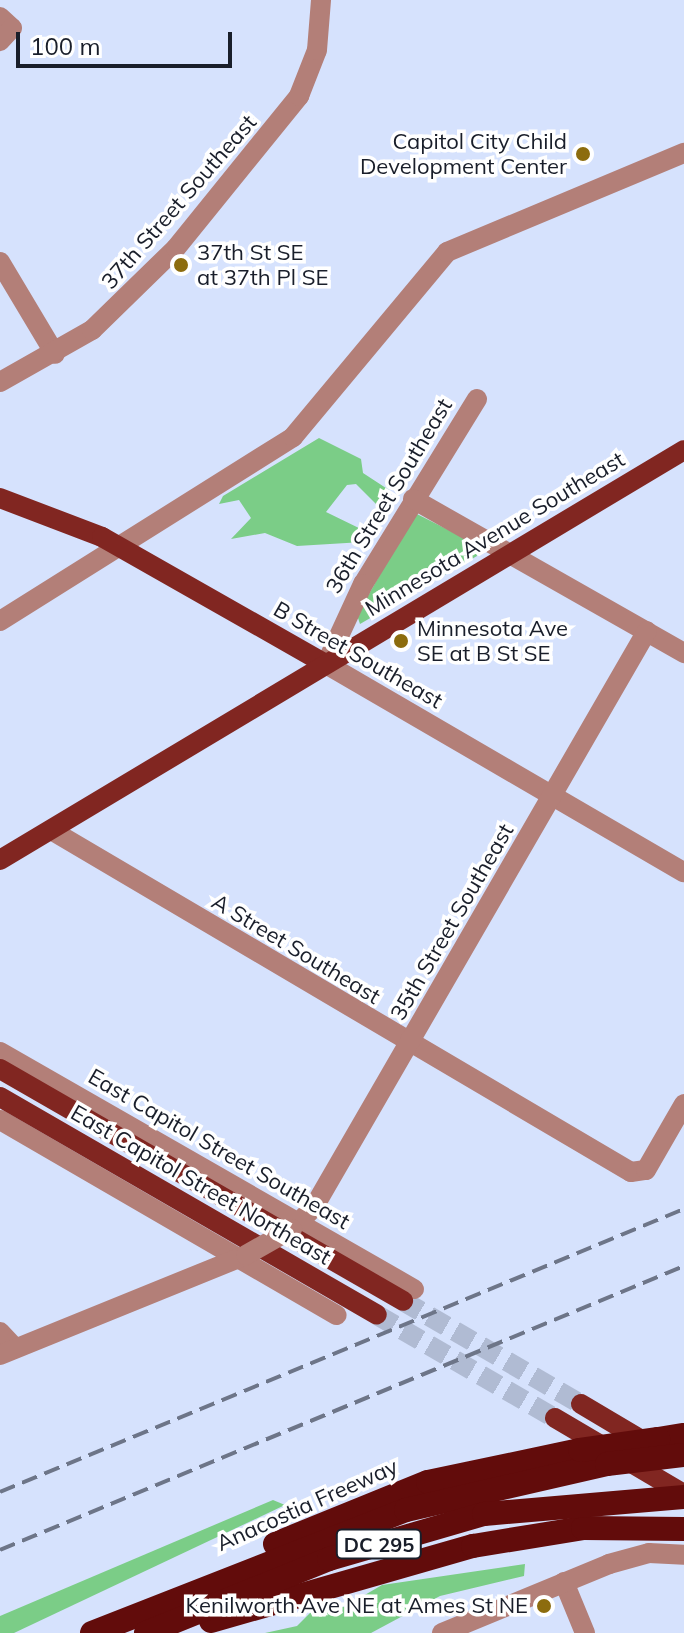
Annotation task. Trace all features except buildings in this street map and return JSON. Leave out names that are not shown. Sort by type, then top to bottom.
[{"type":"highway","name":"Anacostia Freeway","points":[[147,1622],[386,1495],[580,1450],[684,1435]]},
{"type":"highway","points":[[147,1622],[406,1510],[607,1464],[684,1455]]},
{"type":"highway","name":"DC 295","points":[[92,1633],[147,1622],[420,1531],[535,1505],[684,1495]]},
{"type":"highway","points":[[174,1633],[473,1546],[583,1528],[684,1529]]},
{"type":"main road","name":"Minnesota Avenue Southeast","points":[[514,555],[684,450]]},
{"type":"main road","name":"Minnesota Avenue Southeast","points":[[0,860],[684,457]]},
{"type":"main road","name":"B Street Southeast","points":[[0,498],[120,546],[328,665]]},
{"type":"main road","name":"East Capitol Street Southeast","points":[[0,1069],[408,1295]]},
{"type":"main road","name":"East Capitol Street Northeast","points":[[0,1097],[377,1315]]},
{"type":"main road","points":[[581,1404],[684,1465]]},
{"type":"main road","points":[[555,1418],[684,1495]]},
{"type":"street","name":"37th Street Southeast","points":[[0,382],[55,354],[145,283],[282,120],[312,68],[321,0]]},
{"type":"street","points":[[0,17],[12,28],[0,41]]},
{"type":"street","points":[[0,621],[298,433],[447,252],[684,153]]},
{"type":"street","points":[[0,262],[55,354]]},
{"type":"street","name":"36th Street Southeast","points":[[328,665],[413,499],[477,399]]},
{"type":"street","points":[[413,499],[684,653]]},
{"type":"street","name":"35th Street Southeast","points":[[297,1226],[409,1044],[647,631]]},
{"type":"street","name":"B Street Southeast","points":[[328,665],[684,872]]},
{"type":"street","name":"A Street Southeast","points":[[51,830],[617,1165],[646,1170],[684,1104]]},
{"type":"street","name":"East Capitol Street Southeast","points":[[0,1052],[297,1226],[408,1295]]},
{"type":"street","name":"East Capitol Street Northeast","points":[[0,1120],[243,1257],[337,1315]]},
{"type":"street","points":[[0,1332],[8,1351],[243,1257],[297,1226]]},
{"type":"street","points":[[442,1633],[636,1556],[684,1555]]},
{"type":"street","points":[[564,1582],[585,1633]]},
{"type":"green space","points":[[319,438],[361,459],[363,473],[389,490],[376,504],[356,484],[347,485],[326,512],[365,531],[363,542],[297,546],[265,533],[231,539],[251,518],[239,500],[219,504],[223,496]]},
{"type":"green space","points":[[415,513],[476,544],[477,556],[360,624],[357,615]]},
{"type":"green space","points":[[273,1500],[285,1505],[14,1633],[0,1633],[0,1616]]},
{"type":"green space","points":[[525,1564],[524,1576],[440,1596],[371,1633],[265,1633],[297,1626],[322,1601],[344,1607],[382,1585]]},
{"type":"tunnel","points":[[403,1301],[581,1404]]},
{"type":"tunnel","points":[[377,1315],[555,1418]]},
{"type":"railway","points":[[0,1492],[684,1209]]},
{"type":"railway","points":[[0,1550],[684,1266]]},
{"type":"place","name":"Capitol City Child Development Center","points":[[583,154]]},
{"type":"place","name":"37th St SE at 37th Pl SE","points":[[181,265]]},
{"type":"place","name":"Minnesota Ave SE at B St SE","points":[[401,641]]},
{"type":"place","name":"Kenilworth Ave NE at Ames St NE","points":[[544,1606]]}]
